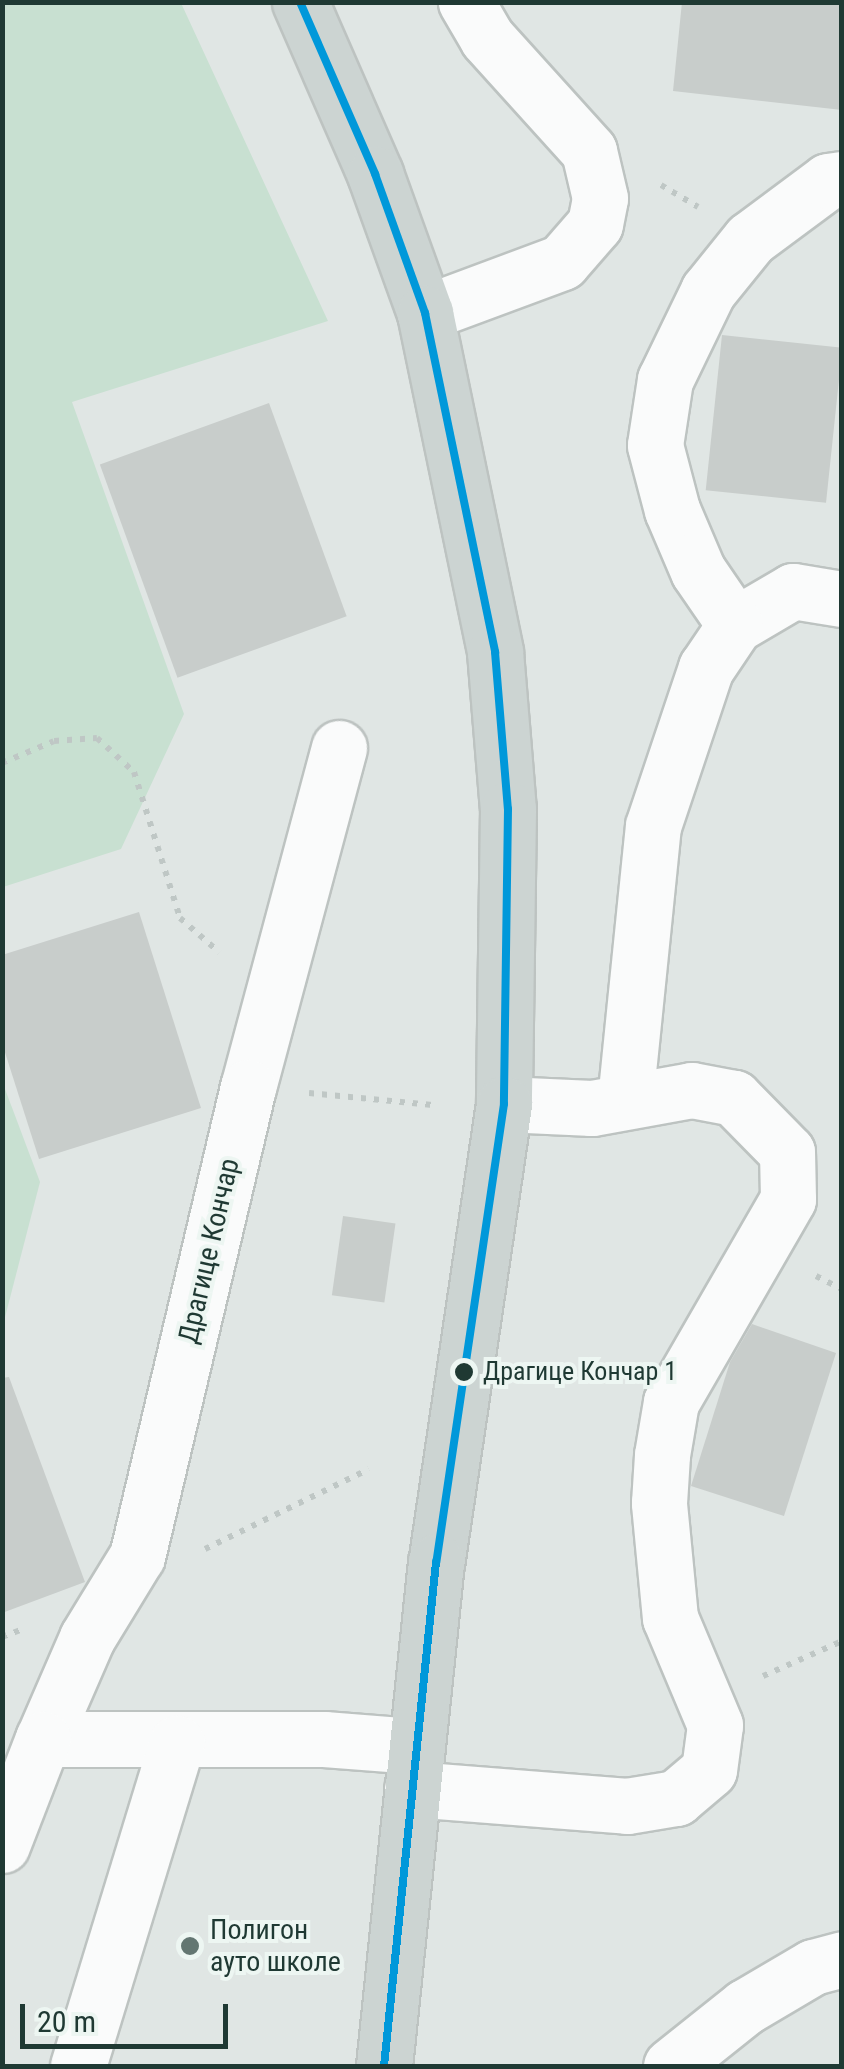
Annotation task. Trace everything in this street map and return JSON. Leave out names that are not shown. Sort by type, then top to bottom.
[{"type":"main road","points":[[300,2],[376,174],[425,313],[496,652],[511,934],[504,1104],[414,1767],[384,2066]]},
{"type":"lane","points":[[425,313],[562,262],[595,224],[600,198],[589,151],[487,38],[466,2]]},
{"type":"lane","points":[[736,625],[698,572],[672,510],[655,445],[665,380],[708,291],[750,239],[835,180]]},
{"type":"lane","points":[[626,1101],[653,826],[706,668],[736,625],[794,592],[842,599]]},
{"type":"lane","name":"Драгице Кончар","points":[[2,1845],[42,1738],[87,1638],[121,1590],[137,1556],[248,1087],[340,748]]},
{"type":"lane","points":[[42,1738],[177,1743],[324,1738],[414,1767],[627,1806],[676,1798],[709,1770],[714,1725],[670,1618],[658,1503],[662,1454],[672,1402],[788,1199],[787,1152],[734,1098],[692,1090],[592,1108],[504,1104]]},
{"type":"lane","points":[[78,2066],[177,1743]]},
{"type":"lane","points":[[671,2066],[746,2007],[813,1967],[842,1958]]},
{"type":"path","points":[[2,763],[54,740],[97,738],[134,772],[180,918],[274,1000]]},
{"type":"path","points":[[248,1087],[432,1104]]},
{"type":"path","points":[[814,1275],[842,1290]]},
{"type":"path","points":[[121,1590],[369,1468]]},
{"type":"path","points":[[775,1674],[842,1641]]},
{"type":"green space","points":[[3,2],[181,3],[328,321],[72,402],[184,714],[121,849],[3,887]]},
{"type":"green space","points":[[2,1081],[40,1182],[3,1325],[2,1325]]},
{"type":"building","points":[[682,2],[842,2],[842,110],[673,91]]},
{"type":"building","points":[[722,335],[842,348],[826,503],[706,490]]},
{"type":"building","points":[[269,403],[347,616],[177,678],[100,465]]},
{"type":"building","points":[[139,912],[201,1108],[39,1159],[2,1043],[2,955]]},
{"type":"building","points":[[343,1216],[395,1223],[384,1303],[332,1295]]},
{"type":"building","points":[[752,1324],[836,1353],[784,1516],[691,1486],[730,1362]]},
{"type":"building","points":[[9,1377],[85,1582],[2,1613],[2,1378]]},
{"type":"transit line","points":[[300,2],[375,174],[425,313],[495,652],[508,809],[504,1104],[436,1562],[384,2066]]},
{"type":"place","name":"Драгице Кончар 1","points":[[464,1372]]},
{"type":"place","name":"Полигон ауто школе","points":[[190,1946]]}]
